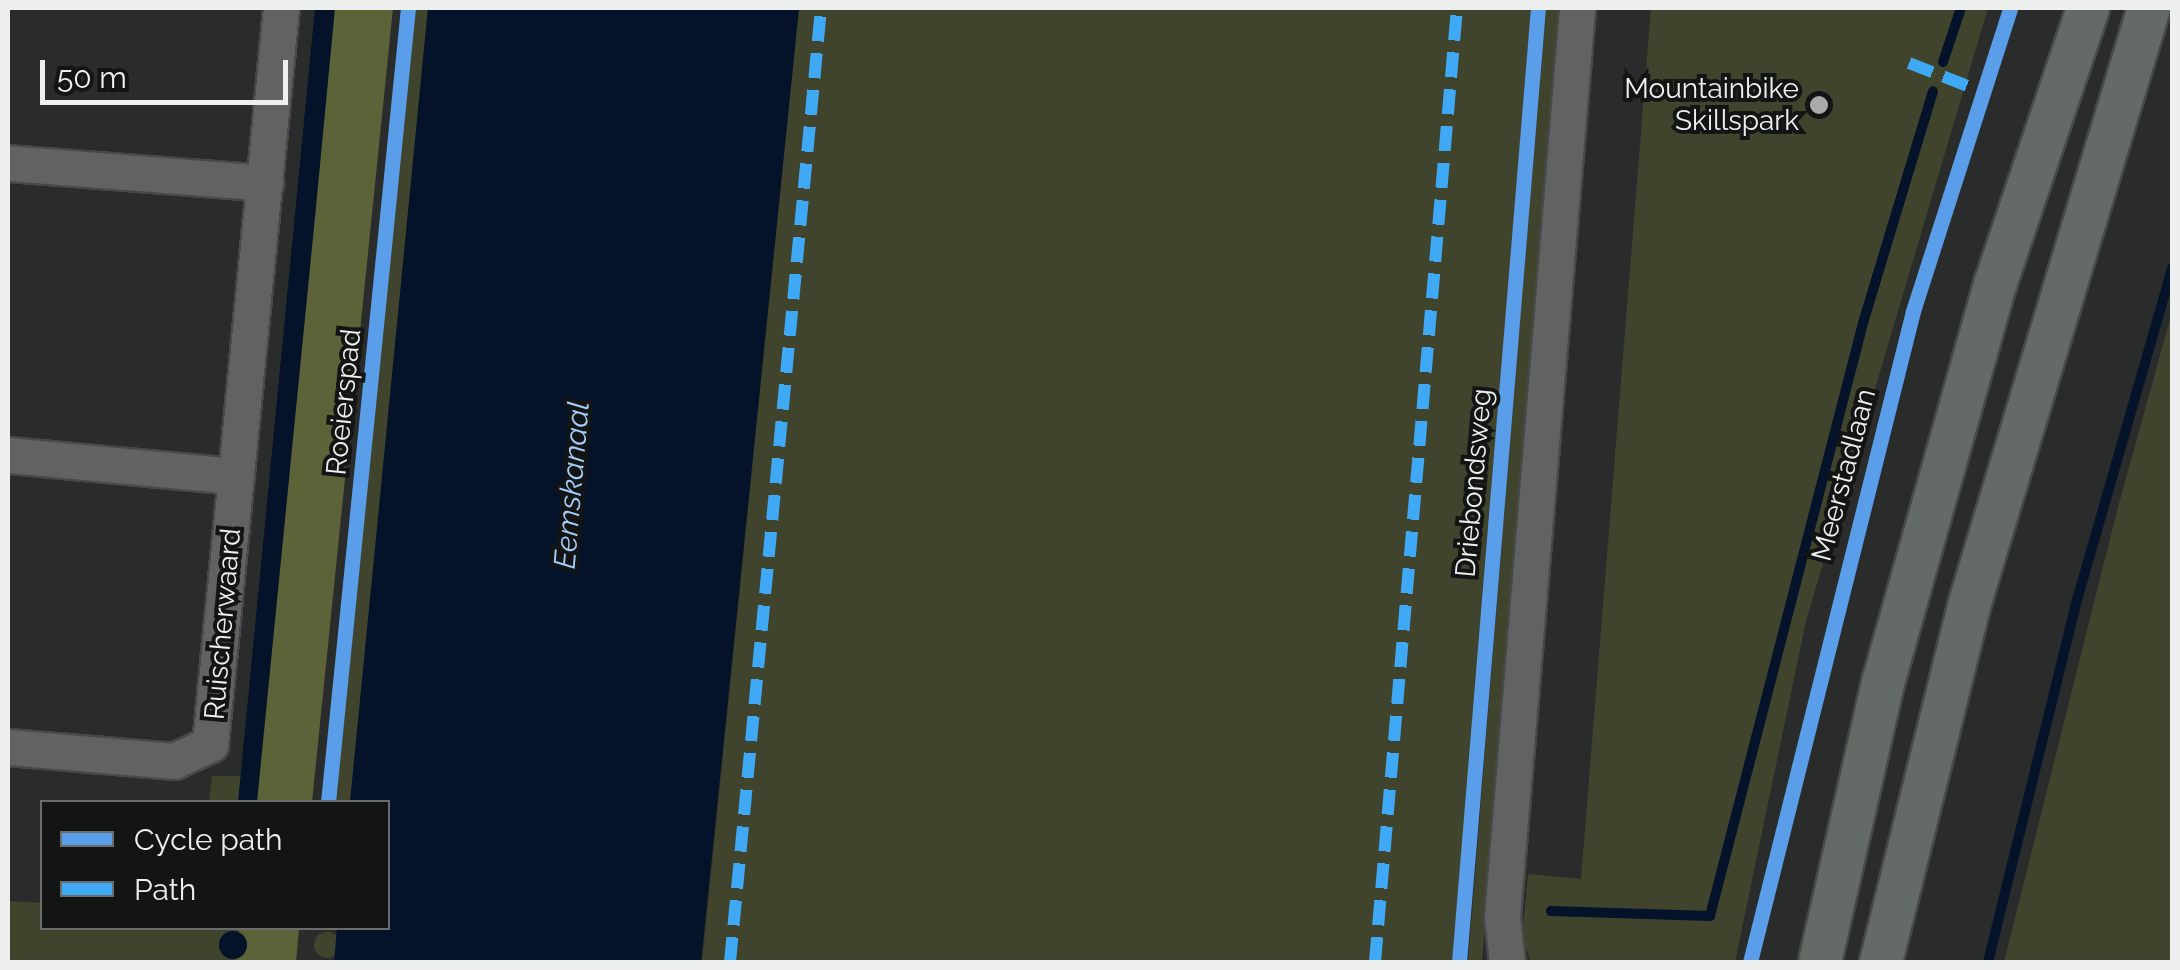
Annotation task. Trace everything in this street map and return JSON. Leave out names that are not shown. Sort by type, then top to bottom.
[{"type":"main road","points":[[1820,962],[1889,664],[1996,282],[2088,8]]},
{"type":"main road","points":[[1881,962],[1969,606],[2149,8]]},
{"type":"street","name":"Ruischerwaard","points":[[8,747],[174,762],[210,744],[281,8]]},
{"type":"street","points":[[1507,962],[1502,917],[1577,8]]},
{"type":"street","points":[[8,162],[266,183]]},
{"type":"street","points":[[8,455],[236,476]]},
{"type":"green space","points":[[332,8],[393,8],[312,800],[250,800]]},
{"type":"green space","points":[[412,8],[428,8],[350,800],[334,800]]},
{"type":"green space","points":[[799,8],[1531,8],[1454,962],[702,962]]},
{"type":"green space","points":[[1545,8],[1562,8],[1482,962],[1468,962]]},
{"type":"green space","points":[[1651,8],[1988,8],[1806,621],[1735,962],[1531,962],[1522,937],[1528,874],[1581,879]]},
{"type":"green space","points":[[2172,312],[2172,962],[2004,962],[2118,507]]},
{"type":"green space","points":[[212,776],[253,776],[250,800],[209,800]]},
{"type":"green space","points":[[8,901],[40,903],[40,930],[239,930],[235,962],[8,962]]},
{"type":"green space","points":[[239,930],[299,930],[296,962],[235,962]]},
{"type":"green space","points":[[327,932],[336,936],[340,945],[336,954],[327,958],[318,954],[314,945],[318,936]]},
{"type":"water","points":[[315,8],[335,8],[257,800],[238,800]]},
{"type":"water","name":"Eemskanaal","points":[[428,8],[799,8],[701,962],[334,962],[337,930],[390,930],[390,800],[350,800]]},
{"type":"water","points":[[233,931],[243,935],[247,945],[243,955],[233,959],[223,955],[219,945],[223,935]]},
{"type":"waterway","points":[[1943,62],[1961,8]]},
{"type":"waterway","points":[[1551,911],[1710,916],[1863,323],[1933,91]]},
{"type":"waterway","points":[[1988,962],[2077,600],[2172,268]]},
{"type":"marked path","points":[[730,962],[821,8]]},
{"type":"marked path","points":[[1375,962],[1457,8]]},
{"type":"marked path","points":[[1909,63],[1983,92]]},
{"type":"cycle path","name":"Roeierspad","points":[[328,800],[408,8]]},
{"type":"cycle path","name":"Driebondsweg","points":[[1459,962],[1538,8]]},
{"type":"cycle path","name":"Meerstadlaan","points":[[1750,962],[1913,311],[2010,8]]},
{"type":"place","name":"Mountainbike Skillspark","points":[[1819,105]]}]
